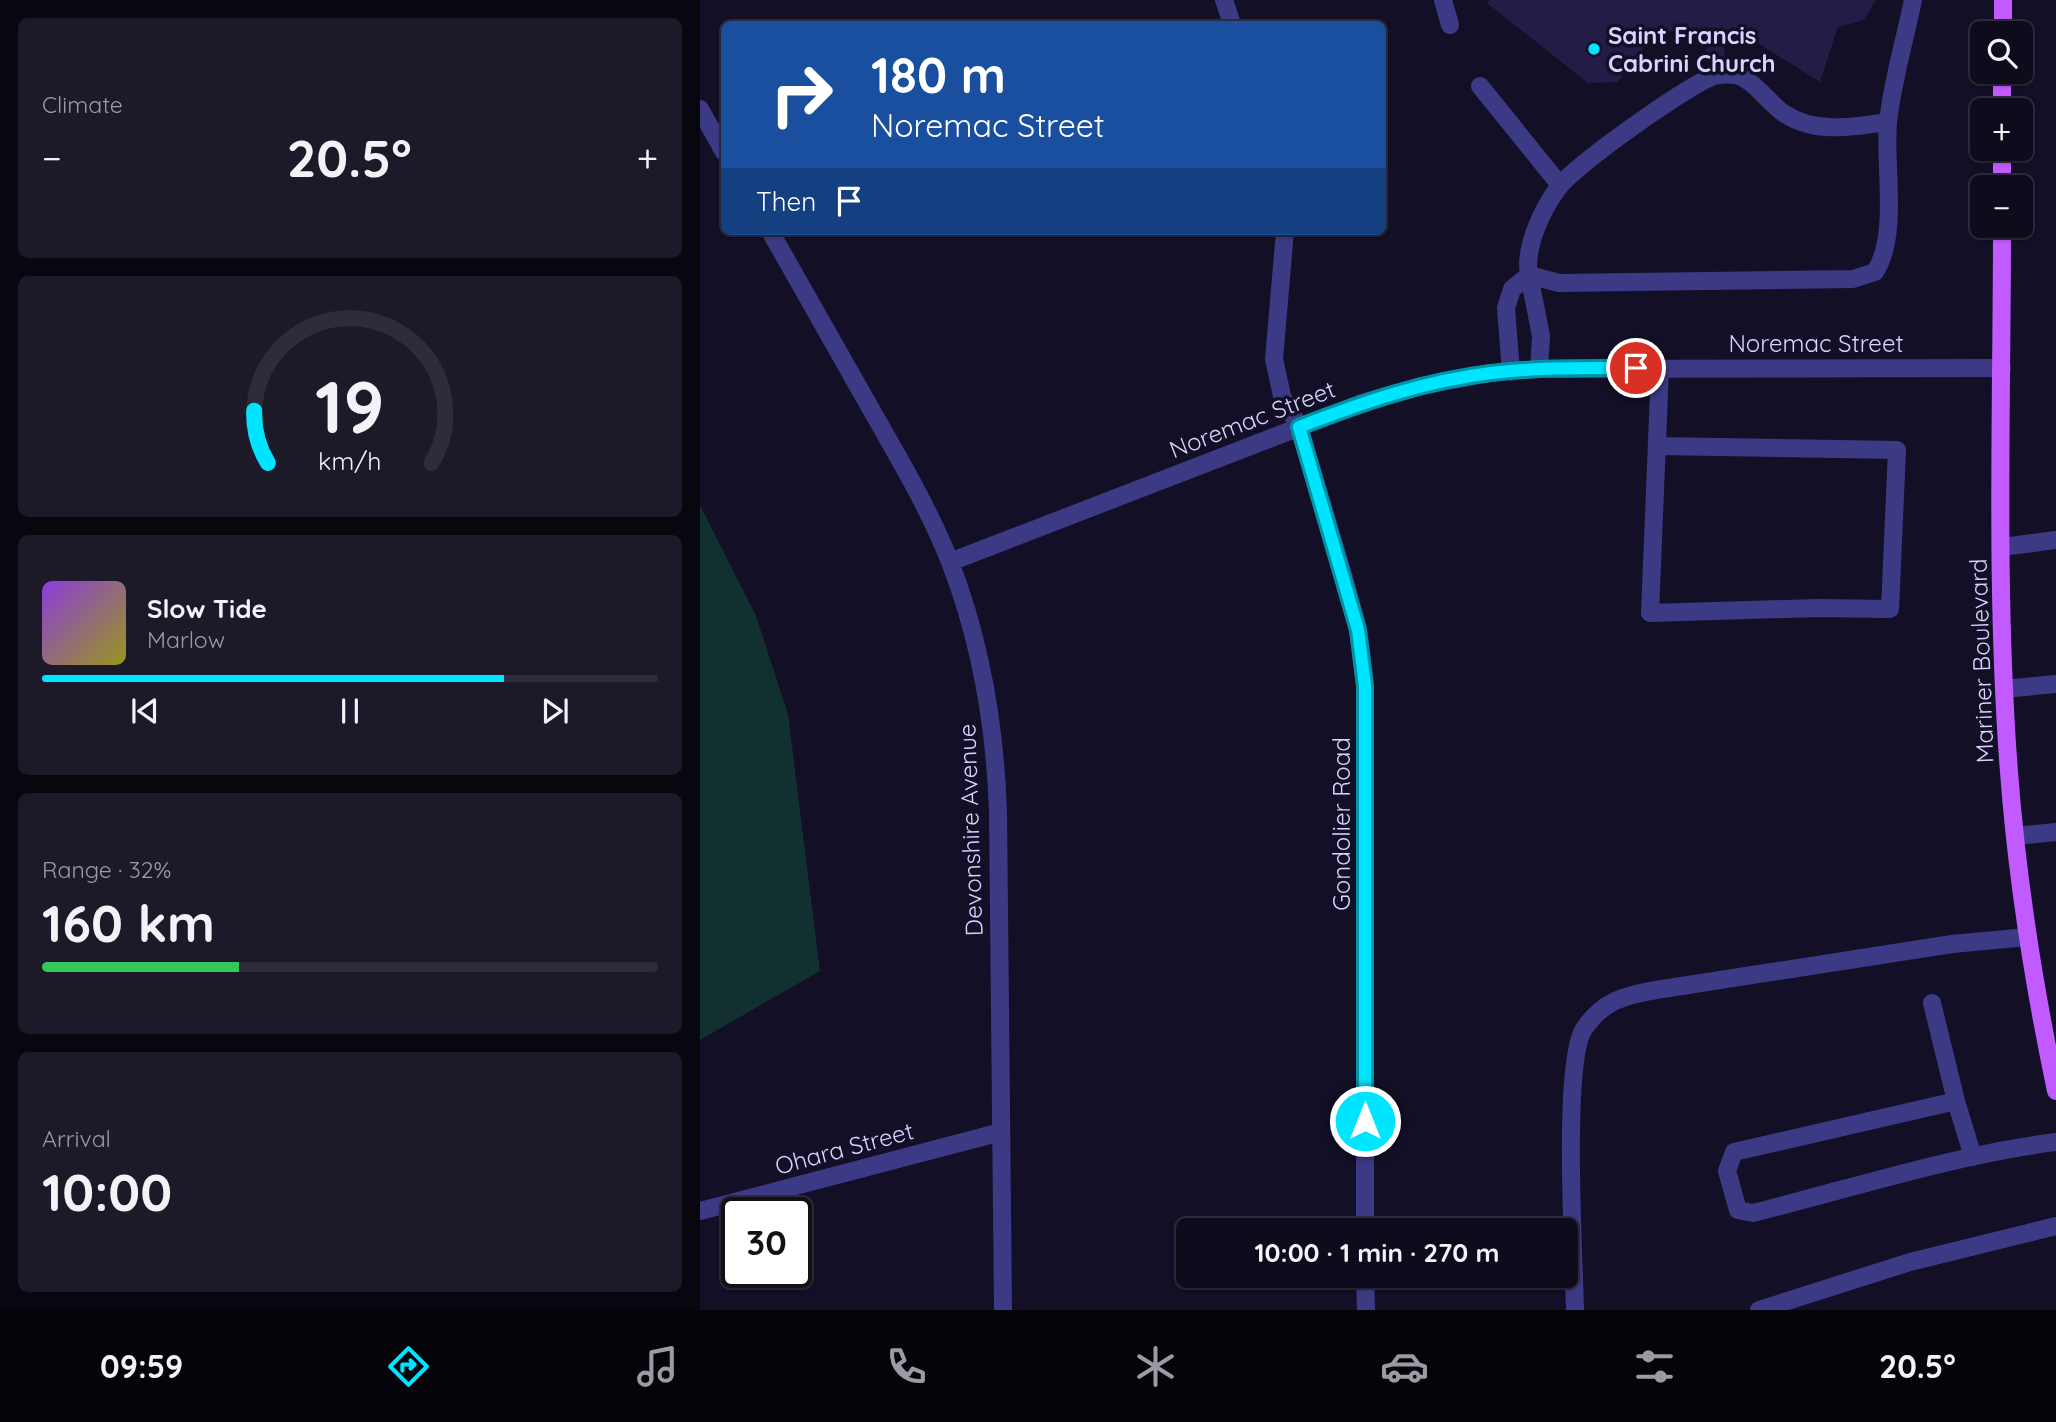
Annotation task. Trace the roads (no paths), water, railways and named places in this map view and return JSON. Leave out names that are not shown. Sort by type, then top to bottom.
[{"type":"main road","points":[[2003,0],[2003,21]]},
{"type":"main road","name":"Mariner Boulevard","points":[[2002,238],[2004,689],[2015,836],[2027,937],[2056,1091]]},
{"type":"street","points":[[1224,0],[1231,21]]},
{"type":"street","points":[[1443,0],[1450,25]]},
{"type":"street","points":[[1529,275],[1559,283],[1853,279],[1875,272],[1884,258],[1886,237],[1888,122],[1913,0]]},
{"type":"street","points":[[1539,369],[1541,336],[1526,262],[1544,210],[1560,185],[1629,130],[1715,76],[1737,75],[1786,114],[1815,127],[1856,127],[1888,122]]},
{"type":"street","points":[[1480,86],[1560,185]]},
{"type":"street","points":[[700,109],[721,147]]},
{"type":"street","name":"Devonshire Avenue","points":[[771,235],[922,498],[950,562],[972,626],[987,690],[996,760],[1003,1310]]},
{"type":"street","name":"Gondolier Road","points":[[1285,235],[1274,359],[1282,396],[1299,427],[1354,618],[1365,686],[1366,1218]]},
{"type":"street","points":[[1511,372],[1506,308],[1513,289],[1529,275]]},
{"type":"street","points":[[1658,446],[1897,450],[1890,609],[1817,608],[1650,613],[1660,368]]},
{"type":"street","name":"Noremac Street","points":[[950,562],[1362,403],[1421,386],[1539,369],[2002,368]]},
{"type":"street","points":[[2002,547],[2056,540]]},
{"type":"street","points":[[2004,689],[2056,684]]},
{"type":"street","points":[[2015,836],[2056,832]]},
{"type":"street","points":[[1575,1310],[1572,1075],[1583,1031],[1601,1009],[1622,995],[1656,989],[1952,944],[2027,937]]},
{"type":"street","points":[[1932,1003],[1973,1157]]},
{"type":"street","points":[[1956,1101],[1734,1152],[1727,1171],[1738,1210],[1753,1213],[2005,1149],[2056,1142]]},
{"type":"street","name":"Ohara Street","points":[[700,1211],[1001,1132]]},
{"type":"street","points":[[1759,1310],[1910,1262],[2056,1226]]},
{"type":"street","points":[[1366,1288],[1366,1310]]},
{"type":"place","name":"Saint Francis Cabrini Church","points":[[1594,49]]}]
